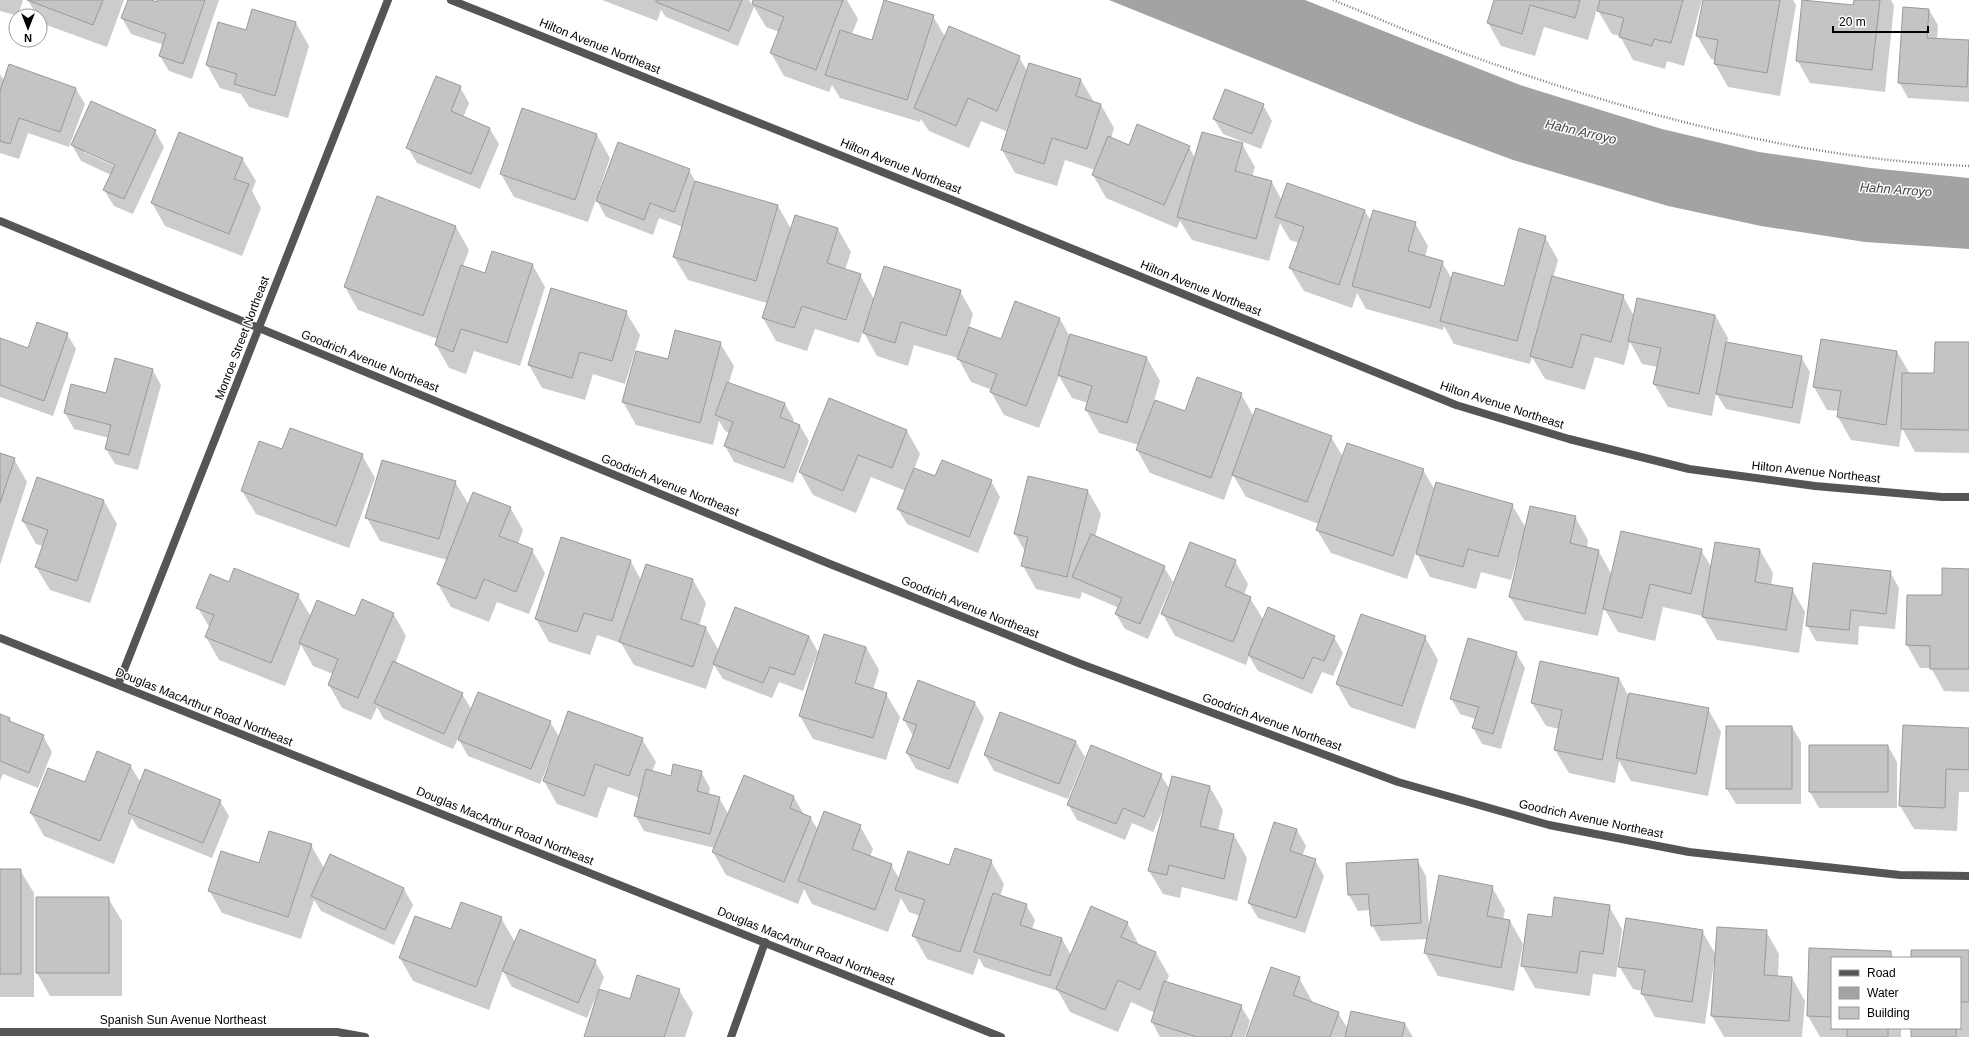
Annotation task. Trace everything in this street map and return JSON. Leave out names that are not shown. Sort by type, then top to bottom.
[{"type":"street","name":"Monroe Street Northeast","points":[[118,685],[388,0]]},
{"type":"street","name":"Hilton Avenue Northeast","points":[[452,0],[947,198],[1456,405],[1569,439],[1689,469],[1815,486],[1942,497],[1969,497]]},
{"type":"street","name":"Goodrich Avenue Northeast","points":[[0,221],[830,564],[1081,664],[1398,782],[1549,825],[1689,852],[1900,875],[1969,876]]},
{"type":"street","name":"Douglas MacArthur Road Northeast","points":[[0,638],[1001,1037]]},
{"type":"street","points":[[730,1037],[765,942]]},
{"type":"street","name":"Spanish Sun Avenue Northeast","points":[[0,1032],[337,1032],[365,1037]]},
{"type":"path","points":[[1333,0],[1474,57],[1581,93],[1706,128],[1779,144],[1870,157],[1969,166]]},
{"type":"water","name":"Hahn Arroyo","points":[[1109,0],[1305,0],[1520,85],[1662,129],[1759,152],[1871,168],[1969,178],[1969,249],[1865,242],[1761,226],[1668,206],[1513,160],[1419,125]]},
{"type":"building","points":[[27,0],[103,0],[93,25]]},
{"type":"building","points":[[128,0],[151,0],[157,2],[157,0],[205,0],[183,64],[159,56],[166,34],[121,18]]},
{"type":"building","points":[[656,0],[742,0],[729,31],[656,2]]},
{"type":"building","points":[[753,0],[843,0],[816,70],[770,53],[784,17],[752,4]]},
{"type":"building","points":[[884,0],[934,15],[907,100],[825,75],[840,30],[872,40]]},
{"type":"building","points":[[1494,0],[1580,0],[1575,18],[1530,5],[1522,34],[1487,23]]},
{"type":"building","points":[[1600,0],[1683,0],[1671,43],[1654,39],[1652,46],[1619,37],[1624,18],[1597,11]]},
{"type":"building","points":[[1703,0],[1780,0],[1767,73],[1714,64],[1718,40],[1696,36]]},
{"type":"building","points":[[1802,0],[1853,5],[1854,0],[1880,0],[1872,70],[1796,61]]},
{"type":"building","points":[[1903,7],[1929,9],[1927,38],[1969,40],[1967,87],[1898,83]]},
{"type":"building","points":[[252,9],[296,22],[275,96],[234,84],[237,74],[206,65],[218,22],[246,30]]},
{"type":"building","points":[[949,26],[1020,56],[997,111],[968,98],[956,126],[914,108]]},
{"type":"building","points":[[1029,63],[1081,79],[1076,96],[1101,104],[1087,149],[1052,138],[1044,164],[1001,150]]},
{"type":"building","points":[[9,64],[76,88],[60,132],[19,118],[10,144],[0,141],[0,91]]},
{"type":"building","points":[[436,76],[461,86],[451,111],[490,128],[471,174],[406,148]]},
{"type":"building","points":[[1225,89],[1264,104],[1252,134],[1213,119]]},
{"type":"building","points":[[91,101],[156,130],[124,199],[103,190],[115,165],[71,145]]},
{"type":"building","points":[[522,108],[597,134],[575,200],[500,174]]},
{"type":"building","points":[[1137,124],[1190,146],[1164,205],[1092,175],[1108,136],[1129,145]]},
{"type":"building","points":[[179,132],[243,158],[234,179],[249,184],[229,234],[151,203]]},
{"type":"building","points":[[1202,132],[1243,143],[1235,171],[1272,181],[1256,239],[1177,217]]},
{"type":"building","points":[[618,142],[690,169],[674,212],[650,203],[644,220],[596,201]]},
{"type":"building","points":[[695,181],[778,205],[756,281],[673,257]]},
{"type":"building","points":[[1287,183],[1365,210],[1339,285],[1289,268],[1304,227],[1275,217]]},
{"type":"building","points":[[377,196],[456,226],[423,316],[344,287]]},
{"type":"building","points":[[1373,210],[1416,222],[1408,251],[1443,261],[1430,308],[1352,286]]},
{"type":"building","points":[[795,215],[838,228],[827,263],[861,274],[846,320],[802,306],[794,328],[762,318]]},
{"type":"building","points":[[1519,228],[1546,236],[1517,341],[1440,321],[1453,272],[1504,286]]},
{"type":"building","points":[[492,251],[533,264],[507,343],[461,329],[453,352],[435,345],[461,265],[485,273]]},
{"type":"building","points":[[884,266],[961,290],[946,336],[901,322],[895,343],[863,333]]},
{"type":"building","points":[[1552,276],[1624,295],[1611,342],[1582,334],[1572,368],[1530,356]]},
{"type":"building","points":[[551,288],[627,311],[612,361],[580,352],[572,378],[528,365]]},
{"type":"building","points":[[1637,298],[1715,315],[1699,394],[1653,384],[1661,348],[1628,341]]},
{"type":"building","points":[[1015,301],[1060,318],[1026,406],[990,392],[997,374],[957,359],[969,327],[1001,339]]},
{"type":"building","points":[[37,322],[68,333],[44,401],[0,385],[0,338],[28,348]]},
{"type":"building","points":[[675,330],[721,342],[700,423],[622,402],[636,351],[668,359]]},
{"type":"building","points":[[1070,334],[1147,357],[1127,423],[1085,410],[1092,386],[1058,375]]},
{"type":"building","points":[[1821,339],[1897,351],[1886,425],[1837,417],[1841,391],[1813,387]]},
{"type":"building","points":[[1726,342],[1802,356],[1792,408],[1716,394]]},
{"type":"building","points":[[1935,342],[1969,342],[1969,430],[1901,429],[1902,373],[1934,373]]},
{"type":"building","points":[[115,358],[153,369],[129,455],[105,449],[111,425],[64,413],[71,384],[106,393]]},
{"type":"building","points":[[1197,377],[1242,393],[1211,478],[1136,450],[1155,400],[1185,411]]},
{"type":"building","points":[[727,382],[785,403],[780,417],[800,425],[784,468],[724,446],[733,422],[715,415]]},
{"type":"building","points":[[829,398],[907,430],[892,468],[858,455],[843,491],[799,472]]},
{"type":"building","points":[[1256,408],[1332,436],[1307,502],[1232,475]]},
{"type":"building","points":[[290,428],[363,454],[336,526],[241,491],[259,441],[282,449]]},
{"type":"building","points":[[1347,443],[1424,469],[1393,556],[1316,530]]},
{"type":"building","points":[[0,453],[15,458],[0,503]]},
{"type":"building","points":[[382,460],[456,481],[439,539],[365,518]]},
{"type":"building","points":[[942,460],[992,480],[969,537],[897,509],[914,468],[935,476]]},
{"type":"building","points":[[1028,476],[1088,490],[1067,577],[1021,566],[1028,537],[1014,534]]},
{"type":"building","points":[[37,477],[104,500],[77,581],[35,567],[48,530],[22,521]]},
{"type":"building","points":[[1436,482],[1513,504],[1498,557],[1468,549],[1463,567],[1416,554]]},
{"type":"building","points":[[473,492],[511,507],[499,536],[533,549],[516,592],[484,579],[476,599],[437,584]]},
{"type":"building","points":[[1530,506],[1576,516],[1570,543],[1599,550],[1585,614],[1509,597]]},
{"type":"building","points":[[1621,531],[1702,549],[1691,594],[1650,584],[1642,618],[1603,609]]},
{"type":"building","points":[[1091,534],[1165,566],[1140,624],[1115,614],[1122,598],[1072,577]]},
{"type":"building","points":[[561,537],[631,560],[612,621],[584,613],[577,632],[535,619]]},
{"type":"building","points":[[1190,542],[1236,560],[1225,586],[1251,597],[1233,642],[1161,614]]},
{"type":"building","points":[[1715,542],[1760,549],[1755,582],[1793,588],[1786,630],[1702,617]]},
{"type":"building","points":[[1813,563],[1891,571],[1886,614],[1851,610],[1849,630],[1806,626]]},
{"type":"building","points":[[646,564],[693,579],[681,619],[706,627],[693,667],[619,642]]},
{"type":"building","points":[[234,568],[299,594],[271,663],[205,637],[214,615],[196,608],[210,574],[229,582]]},
{"type":"building","points":[[1942,568],[1969,569],[1969,669],[1930,669],[1930,646],[1906,645],[1907,595],[1942,595]]},
{"type":"building","points":[[362,599],[394,613],[358,698],[328,685],[338,659],[299,643],[317,600],[355,616]]},
{"type":"building","points":[[735,607],[809,636],[794,675],[770,667],[763,683],[713,664]]},
{"type":"building","points":[[1268,607],[1335,636],[1324,661],[1313,657],[1303,679],[1248,655]]},
{"type":"building","points":[[1361,614],[1426,636],[1402,706],[1336,684]]},
{"type":"building","points":[[824,634],[866,647],[855,683],[887,693],[873,738],[799,716]]},
{"type":"building","points":[[1468,638],[1517,652],[1493,734],[1472,728],[1479,707],[1450,699]]},
{"type":"building","points":[[393,661],[463,693],[444,734],[374,703]]},
{"type":"building","points":[[1540,661],[1619,678],[1602,760],[1554,750],[1562,710],[1531,703]]},
{"type":"building","points":[[918,680],[975,702],[949,769],[906,753],[917,725],[903,720]]},
{"type":"building","points":[[478,692],[551,721],[531,769],[458,740]]},
{"type":"building","points":[[1629,693],[1709,708],[1696,774],[1616,758]]},
{"type":"building","points":[[568,711],[643,738],[629,776],[595,764],[584,796],[543,781]]},
{"type":"building","points":[[1000,712],[1076,741],[1059,784],[984,755]]},
{"type":"building","points":[[0,714],[10,718],[9,721],[44,735],[29,773],[0,761]]},
{"type":"building","points":[[1903,725],[1969,728],[1969,770],[1946,769],[1945,808],[1899,806]]},
{"type":"building","points":[[1726,726],[1792,726],[1792,789],[1726,789]]},
{"type":"building","points":[[1091,745],[1162,774],[1144,817],[1123,808],[1116,824],[1067,805]]},
{"type":"building","points":[[1809,745],[1888,745],[1888,792],[1809,792]]},
{"type":"building","points":[[97,751],[131,765],[100,841],[30,813],[48,768],[85,782]]},
{"type":"building","points":[[673,764],[702,771],[697,791],[720,797],[710,834],[634,816],[646,769],[671,776]]},
{"type":"building","points":[[145,769],[221,800],[203,843],[128,813]]},
{"type":"building","points":[[744,775],[794,796],[790,808],[811,817],[784,882],[712,852]]},
{"type":"building","points":[[1172,776],[1210,786],[1200,826],[1234,834],[1224,879],[1169,865],[1167,875],[1148,871]]},
{"type":"building","points":[[824,811],[861,825],[852,849],[892,864],[875,910],[798,881]]},
{"type":"building","points":[[1274,822],[1297,829],[1290,851],[1316,859],[1296,918],[1248,903]]},
{"type":"building","points":[[269,831],[312,844],[288,917],[208,891],[221,851],[259,863]]},
{"type":"building","points":[[955,848],[992,860],[960,952],[912,936],[925,900],[895,890],[908,851],[949,865]]},
{"type":"building","points":[[330,854],[404,888],[385,930],[311,896]]},
{"type":"building","points":[[1418,859],[1421,923],[1371,926],[1368,894],[1348,895],[1346,863]]},
{"type":"building","points":[[0,869],[21,869],[21,974],[0,974]]},
{"type":"building","points":[[1439,875],[1493,886],[1487,916],[1510,920],[1501,968],[1424,953]]},
{"type":"building","points":[[993,893],[1027,904],[1020,925],[1062,938],[1050,976],[974,952]]},
{"type":"building","points":[[36,897],[109,897],[109,973],[36,973]]},
{"type":"building","points":[[1554,897],[1610,905],[1603,954],[1580,951],[1577,973],[1521,966],[1528,914],[1552,917]]},
{"type":"building","points":[[461,902],[502,917],[476,987],[399,958],[415,916],[451,929]]},
{"type":"building","points":[[1091,906],[1128,922],[1121,937],[1156,952],[1140,990],[1118,980],[1105,1010],[1056,989]]},
{"type":"building","points":[[1626,918],[1703,930],[1692,1002],[1641,994],[1645,970],[1618,967]]},
{"type":"building","points":[[1717,927],[1767,930],[1764,975],[1792,977],[1789,1021],[1711,1016]]},
{"type":"building","points":[[520,929],[596,960],[578,1003],[502,971]]},
{"type":"building","points":[[1809,948],[1891,951],[1891,957],[1831,957],[1831,1017],[1807,1016]]},
{"type":"building","points":[[1911,950],[1969,950],[1969,1002],[1961,1002],[1961,957],[1911,957]]},
{"type":"building","points":[[1271,967],[1300,977],[1293,995],[1339,1012],[1330,1037],[1246,1037]]},
{"type":"building","points":[[637,975],[680,989],[664,1037],[584,1037],[599,989],[630,999]]},
{"type":"building","points":[[1164,981],[1242,1005],[1231,1037],[1197,1037],[1151,1022]]},
{"type":"building","points":[[1351,1011],[1405,1023],[1402,1037],[1345,1037]]},
{"type":"building","points":[[1847,1029],[1888,1029],[1888,1037],[1847,1037]]},
{"type":"building","points":[[1911,1029],[1956,1029],[1956,1037],[1911,1037]]}]
